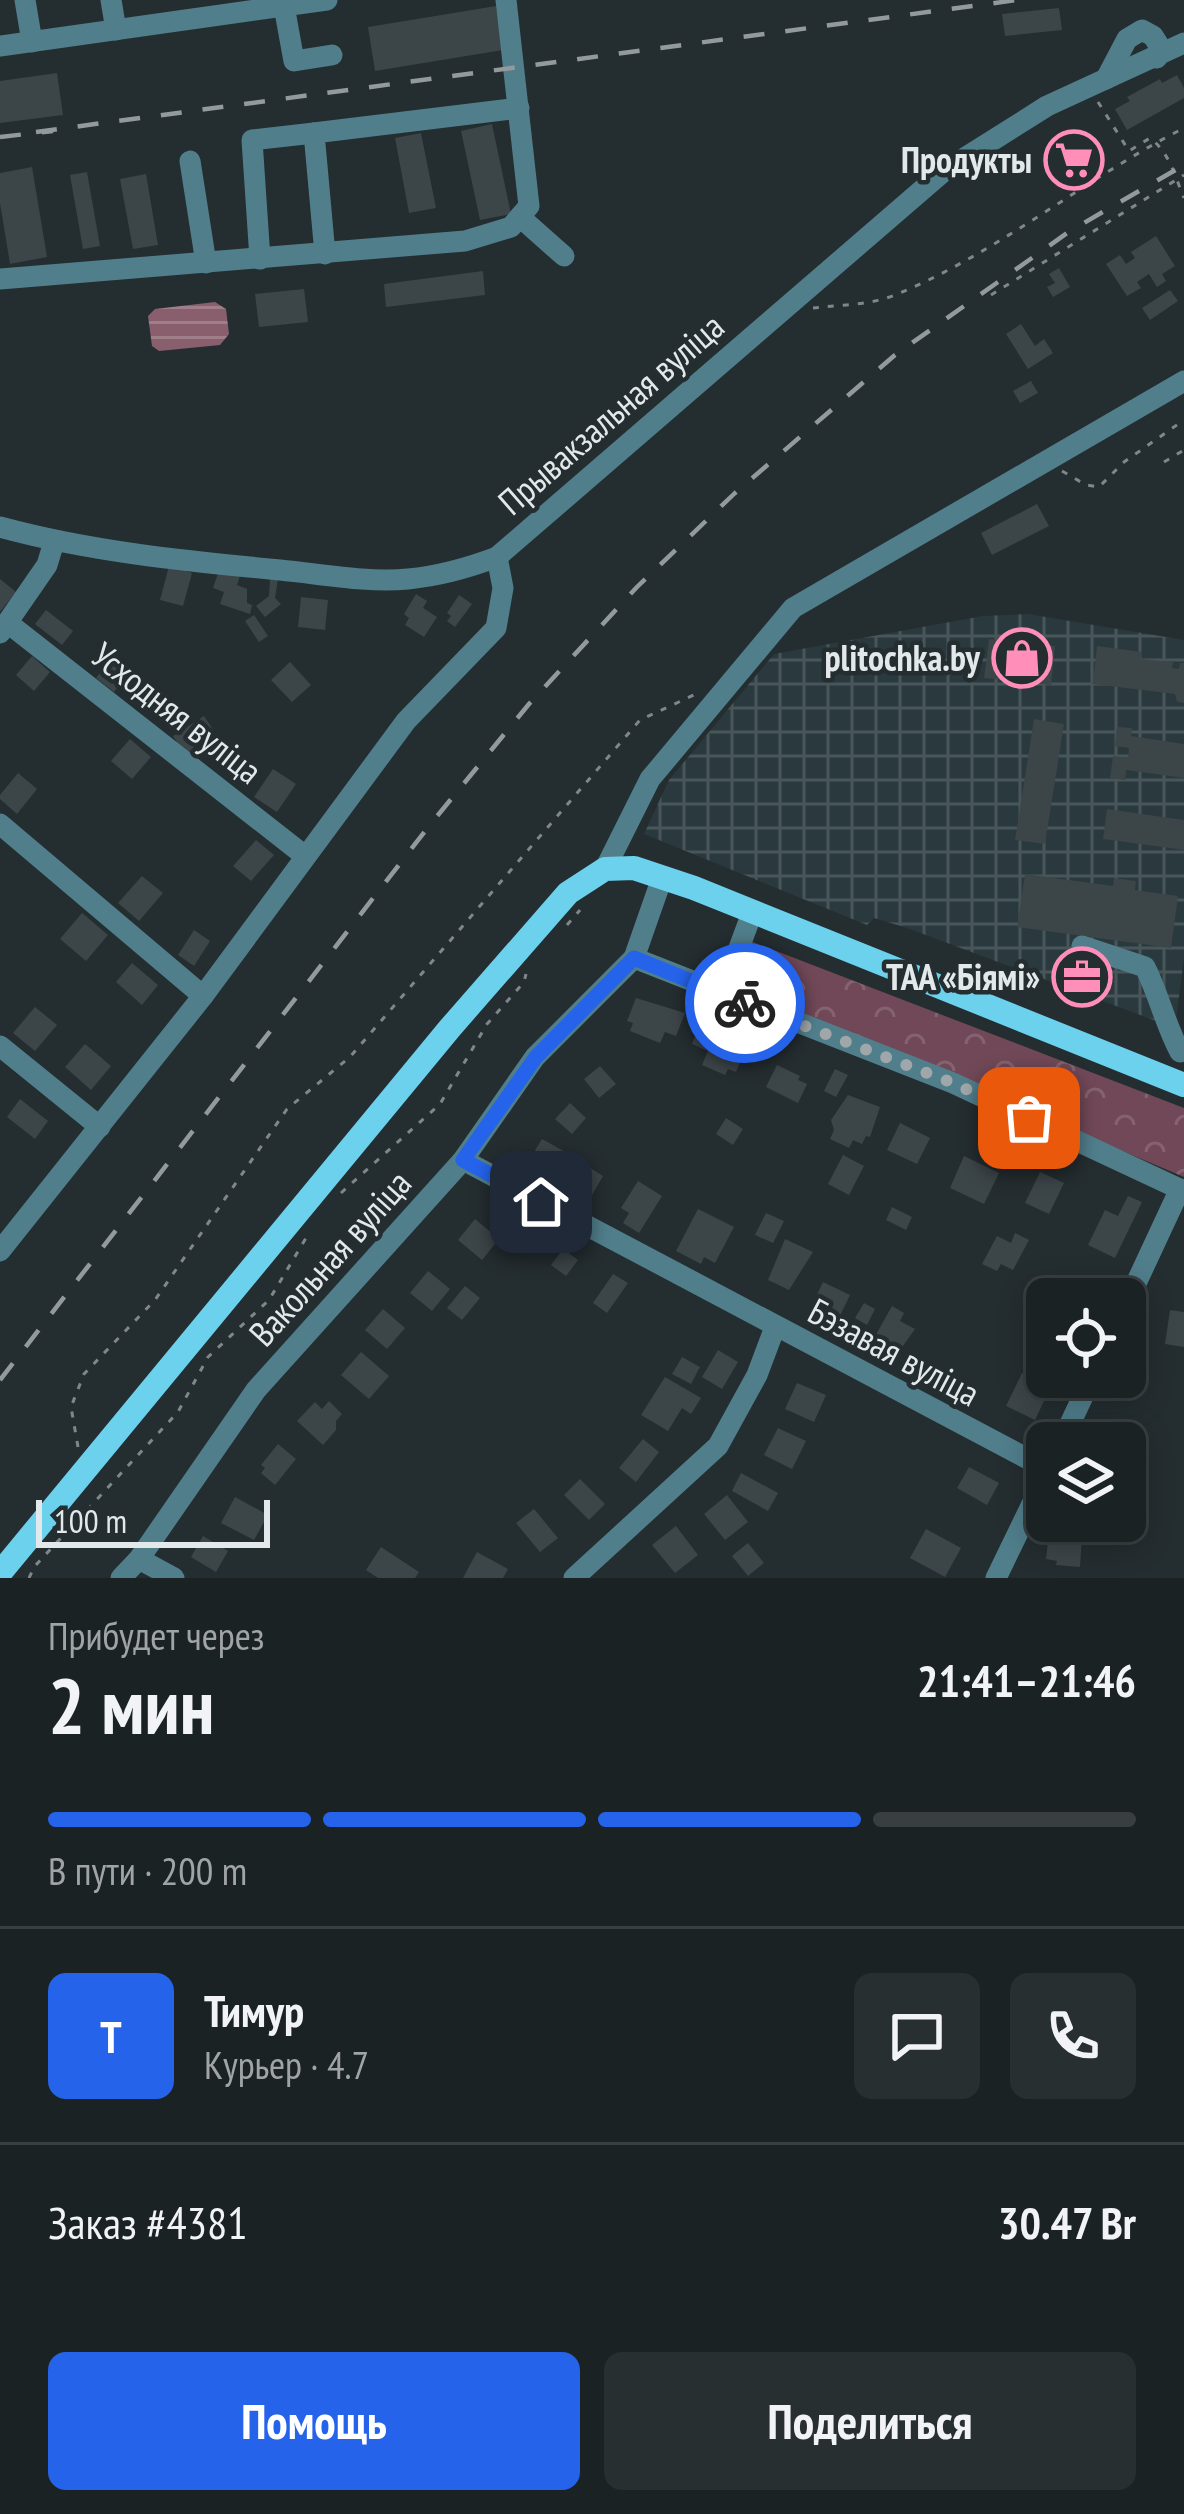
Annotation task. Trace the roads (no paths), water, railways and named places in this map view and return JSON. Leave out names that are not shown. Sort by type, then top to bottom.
[{"type":"main road","points":[[0,1573],[450,1028],[568,893],[605,869],[634,868],[662,878],[1180,1083]]},
{"type":"street","points":[[26,0],[32,42]]},
{"type":"street","points":[[111,0],[116,30]]},
{"type":"street","points":[[0,279],[465,242],[511,226],[529,206],[506,0]]},
{"type":"street","points":[[0,46],[315,1]]},
{"type":"street","points":[[284,6],[294,61],[332,56]]},
{"type":"street","name":"Прывакзальная вуліца","points":[[0,527],[54,542],[170,560],[406,579],[465,570],[497,557],[944,171],[994,136],[1184,43]]},
{"type":"street","points":[[260,259],[252,140],[519,108]]},
{"type":"street","points":[[314,133],[325,254]]},
{"type":"street","points":[[190,161],[206,263]]},
{"type":"street","points":[[520,217],[564,256]]},
{"type":"street","points":[[605,869],[650,779],[793,608],[1184,381]]},
{"type":"street","points":[[4,628],[47,565],[54,542]]},
{"type":"street","points":[[0,1251],[203,996],[406,722],[496,628],[503,588],[497,557]]},
{"type":"street","name":"Усходняя вуліца","points":[[4,628],[305,856]]},
{"type":"street","points":[[0,824],[203,996]]},
{"type":"street","points":[[662,878],[634,958],[953,1083],[1182,1190],[1139,1278]]},
{"type":"street","points":[[722,994],[752,913]]},
{"type":"street","points":[[1082,946],[1145,967],[1180,1052]]},
{"type":"street","name":"Вакольная вуліца","points":[[121,1578],[256,1390],[463,1160],[536,1057],[634,958]]},
{"type":"street","points":[[1180,1083],[1184,1020]]},
{"type":"street","points":[[0,1046],[100,1127]]},
{"type":"street","name":"Бэзавая вуліца","points":[[463,1160],[1026,1460]]},
{"type":"street","name":"Бэзавая вуліца","points":[[574,1578],[718,1446],[757,1375],[775,1327]]},
{"type":"street","points":[[996,1578],[1026,1515]]},
{"type":"street","points":[[139,1559],[173,1578]]},
{"type":"railway","points":[[36,132],[1017,0]]},
{"type":"railway","points":[[0,137],[53,131]]},
{"type":"railway","points":[[0,1380],[429,826],[529,704],[637,587],[735,493],[895,355],[1070,231],[1184,165]]},
{"type":"place","name":"Продукты","points":[[1074,160]]},
{"type":"place","name":"plitochka.by","points":[[1022,658]]},
{"type":"place","name":"ТАА «Біямі»","points":[[1082,977]]}]
